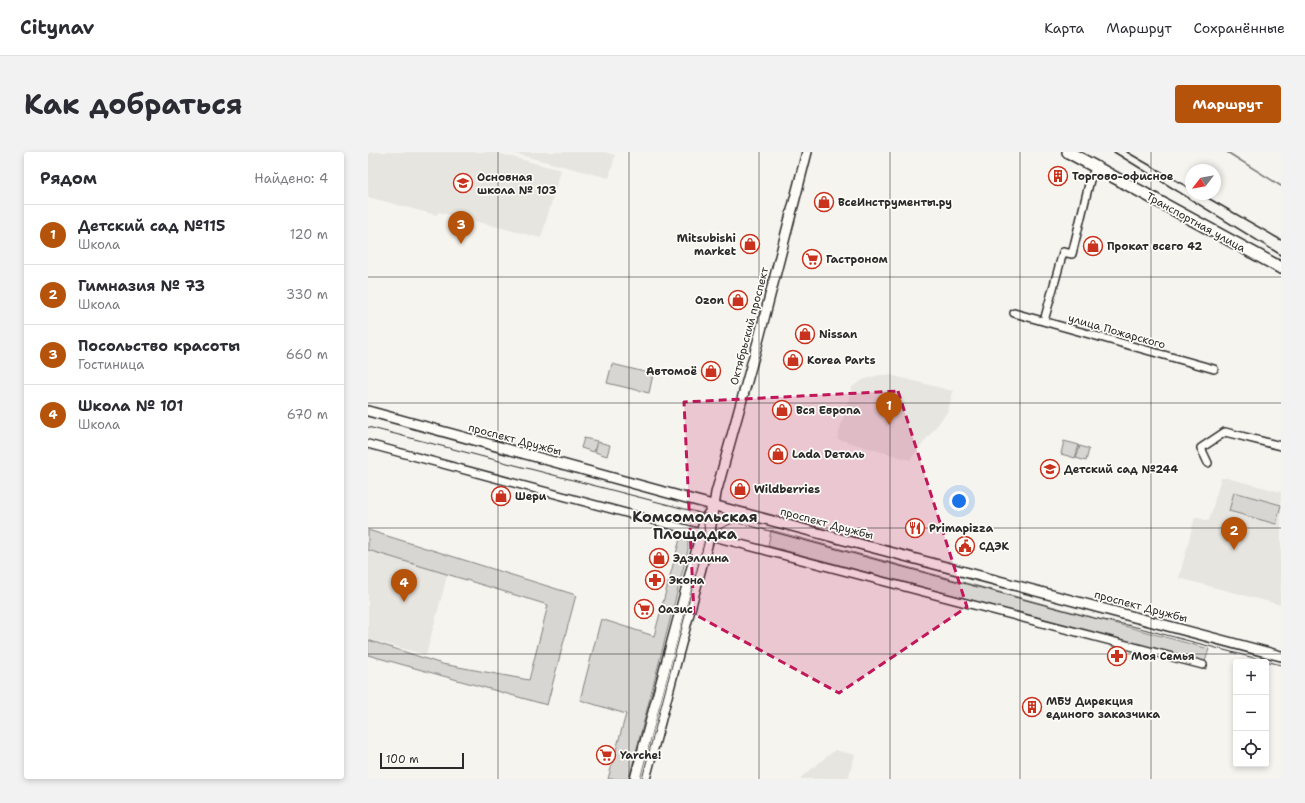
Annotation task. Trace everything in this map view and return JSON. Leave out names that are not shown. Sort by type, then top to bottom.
[{"type":"main road","name":"Октябрьский проспект","points":[[645,779],[705,535],[707,516],[714,506],[807,152]]},
{"type":"main road","name":"Транспортная улица","points":[[1068,152],[1281,268]]},
{"type":"main road","name":"проспект Дружбы","points":[[368,411],[714,506],[1281,656]]},
{"type":"main road","name":"Октябрьский проспект","points":[[635,779],[705,535]]},
{"type":"street","points":[[1044,321],[1062,252],[1072,254],[1090,180],[1096,168]]},
{"type":"street","name":"улица Пожарского","points":[[1014,313],[1214,369]]},
{"type":"street","points":[[1208,463],[1201,448],[1225,432],[1281,446]]},
{"type":"street","points":[[368,444],[705,535],[730,540],[1203,665]]},
{"type":"highlighted area","points":[[898,391],[967,607],[839,693],[694,614],[684,402]]},
{"type":"shaded area","name":"Основная школа № 103","points":[[368,152],[494,152],[561,170],[541,238],[439,212],[436,215],[368,197]]},
{"type":"shaded area","points":[[508,152],[604,152],[615,155],[609,178]]},
{"type":"shaded area","points":[[612,364],[653,374],[649,393],[607,383]]},
{"type":"shaded area","points":[[879,375],[890,375],[953,391],[948,411],[910,460],[837,439],[852,387],[863,380]]},
{"type":"shaded area","points":[[584,438],[597,441],[594,452],[581,448]]},
{"type":"shaded area","points":[[1064,441],[1079,445],[1075,458],[1061,454]]},
{"type":"shaded area","points":[[598,442],[610,445],[607,456],[595,452]]},
{"type":"shaded area","points":[[1080,446],[1089,449],[1086,461],[1076,458]]},
{"type":"shaded area","points":[[1221,478],[1227,478],[1281,492],[1281,605],[1179,578],[1195,517],[1209,521]]},
{"type":"shaded area","points":[[1234,492],[1281,505],[1276,524],[1229,511]]},
{"type":"shaded area","points":[[368,530],[576,595],[547,705],[368,655],[368,640],[442,664],[529,680],[548,605],[368,550]]},
{"type":"shaded area","points":[[771,530],[1209,649],[1205,662],[768,546]]},
{"type":"shaded area","points":[[681,535],[688,537],[688,550],[629,779],[608,779],[626,714],[580,700],[601,619],[654,636]]},
{"type":"shaded area","points":[[368,543],[450,565],[426,655],[368,639]]},
{"type":"shaded area","points":[[835,750],[855,755],[848,779],[799,779]]},
{"type":"waterway","points":[[1227,152],[1281,186]]},
{"type":"tram line","points":[[368,427],[766,530],[1089,617],[1132,626],[1281,665]]},
{"type":"tram line","points":[[642,779],[705,540],[704,523],[696,512]]},
{"type":"tram line","points":[[704,542],[715,531],[735,522]]},
{"type":"railway","points":[[1114,152],[1281,255]]},
{"type":"railway","points":[[1127,152],[1185,186]]},
{"type":"railway","points":[[1211,200],[1281,240]]},
{"type":"place","name":"Торгово-офисное","points":[[1058,176]]},
{"type":"place","name":"Основная школа № 103","points":[[463,183]]},
{"type":"place","name":"ВсеИнструменты.ру","points":[[824,202]]},
{"type":"place","name":"Посольство красоты","points":[[461,244]]},
{"type":"place","name":"Mitsubishi market","points":[[750,244]]},
{"type":"place","name":"Прокат всего 42","points":[[1093,246]]},
{"type":"place","name":"Гастроном","points":[[812,259]]},
{"type":"place","name":"Ozon","points":[[738,300]]},
{"type":"place","name":"Nissan","points":[[805,334]]},
{"type":"place","name":"Korea Parts","points":[[793,360]]},
{"type":"place","name":"Автомоё","points":[[711,371]]},
{"type":"place","name":"Вся Европа","points":[[782,410]]},
{"type":"place","name":"Детский сад №115","points":[[889,425]]},
{"type":"place","name":"Lada Dеталь","points":[[778,454]]},
{"type":"place","name":"Детский сад №244","points":[[1050,469]]},
{"type":"place","name":"Wildberries","points":[[740,489]]},
{"type":"place","name":"Шери","points":[[501,496]]},
{"type":"place","name":"Primapizza","points":[[915,528]]},
{"type":"place","name":"СДЭК","points":[[965,546]]},
{"type":"place","name":"Гимназия № 73","points":[[1234,550]]},
{"type":"place","name":"Эдэллина","points":[[659,558]]},
{"type":"place","name":"Экона","points":[[655,580]]},
{"type":"place","name":"Школа № 101","points":[[404,602]]},
{"type":"place","name":"Оазис","points":[[644,609]]},
{"type":"place","name":"Моя Семья","points":[[1117,656]]},
{"type":"place","name":"МБУ Дирекция единого заказчика","points":[[1032,707]]},
{"type":"place","name":"Yarche!","points":[[606,755]]},
{"type":"district","name":"Комсомольская Площадка","points":[[695,526]]}]
